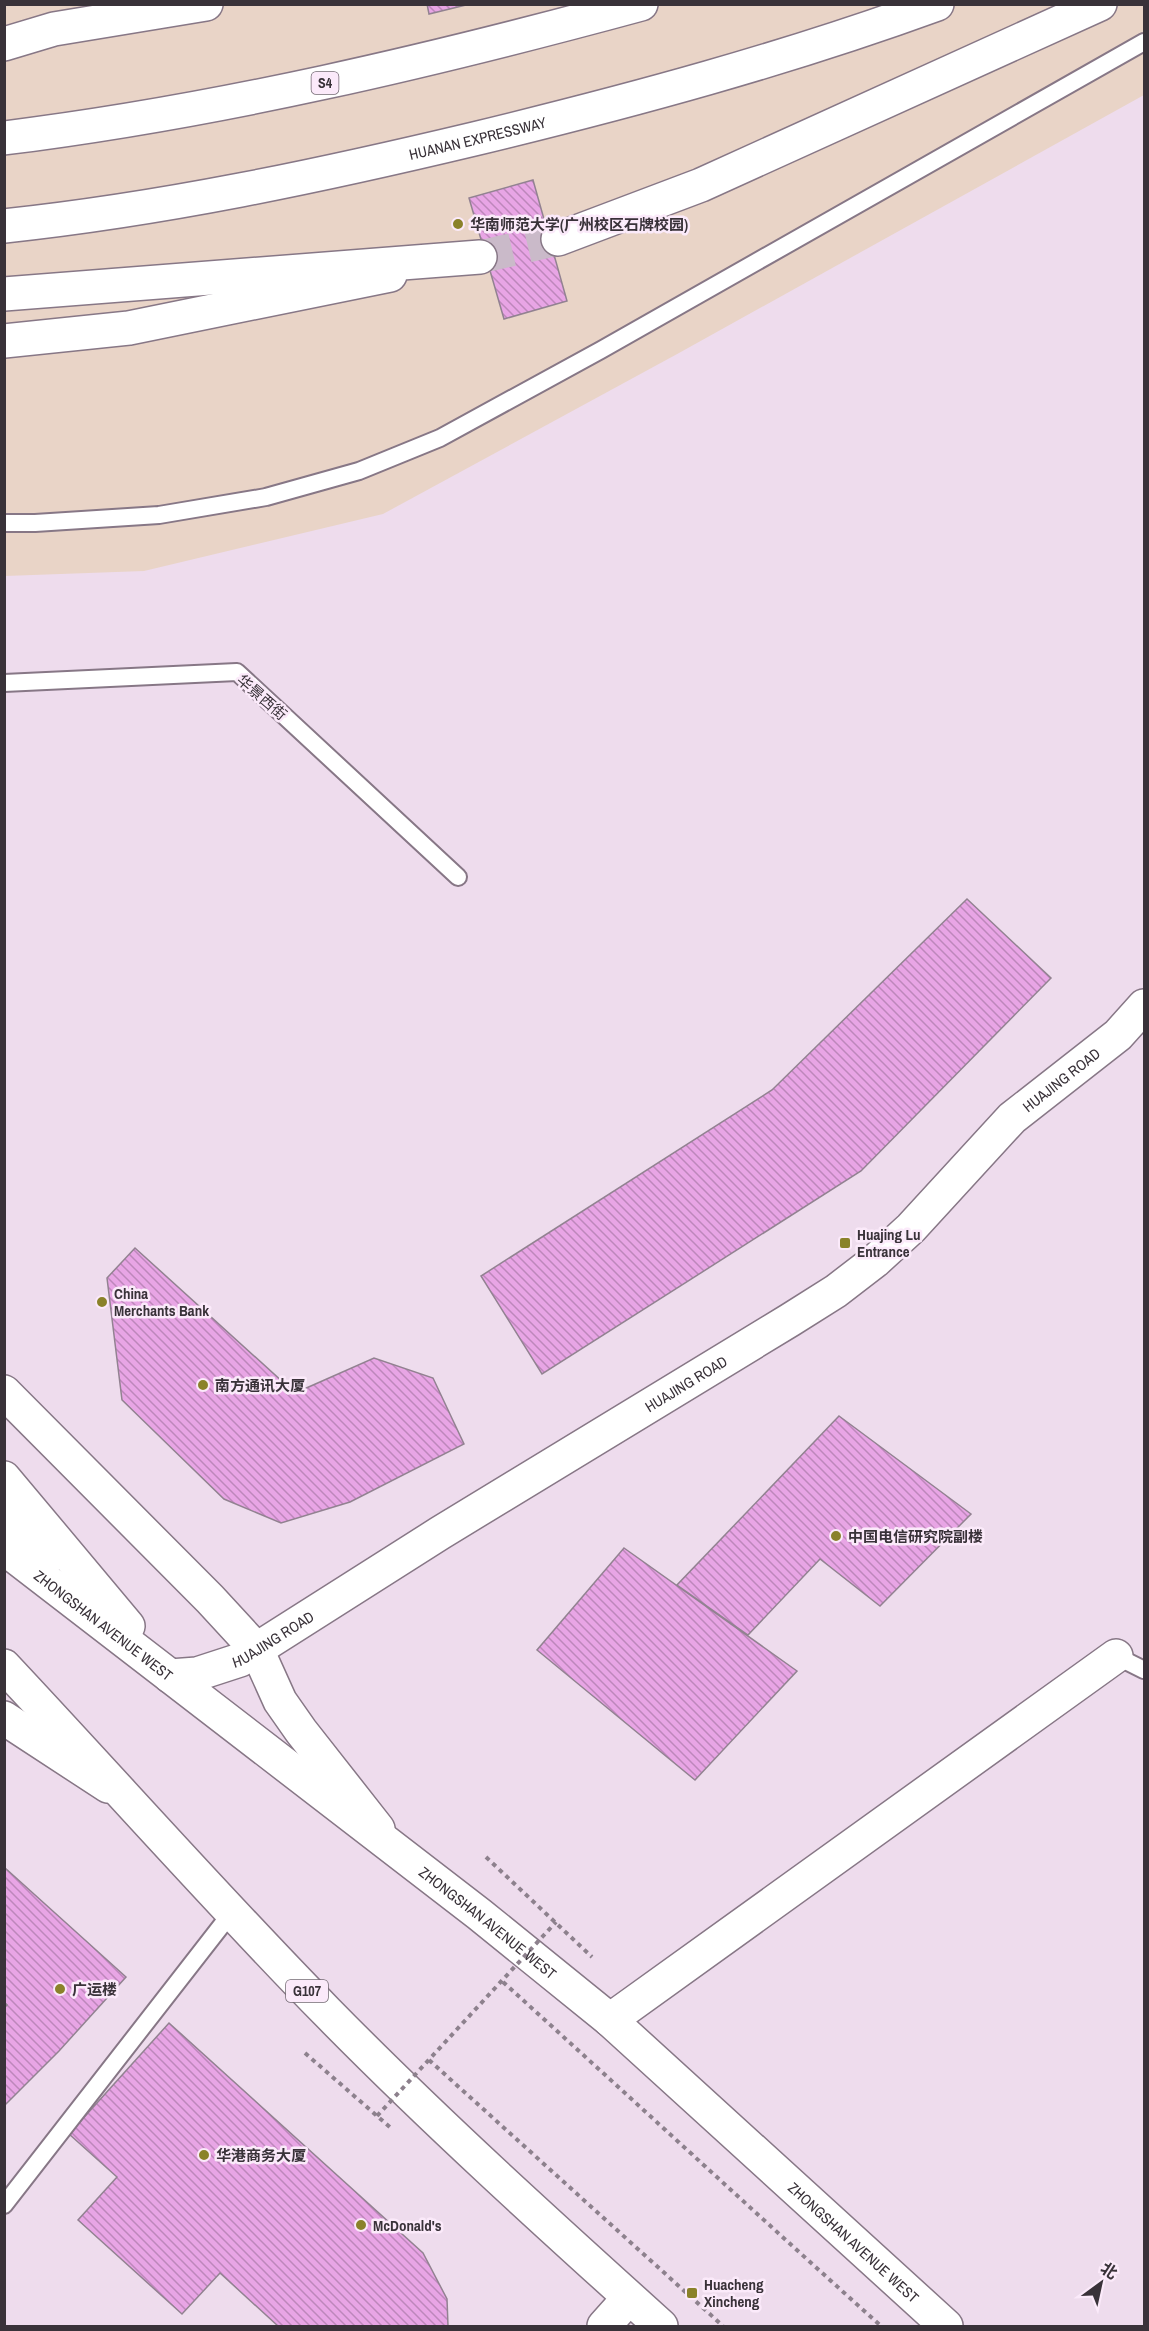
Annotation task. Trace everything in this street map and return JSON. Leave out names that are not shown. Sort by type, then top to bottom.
[{"type":"main road","points":[[4,44],[54,29],[206,4]]},
{"type":"main road","name":"S4","points":[[4,138],[159,116],[262,97],[496,43],[641,4]]},
{"type":"main road","name":"HUANAN EXPRESSWAY","points":[[4,226],[225,194],[368,164],[600,109],[848,37],[938,4]]},
{"type":"main road","points":[[558,239],[701,185],[1100,4]]},
{"type":"main road","points":[[4,294],[480,257],[129,328],[4,341]]},
{"type":"main road","name":"HUAJING ROAD","points":[[170,1676],[197,1674],[240,1660],[440,1533],[836,1291],[875,1261],[911,1228],[1012,1118],[1118,1035],[1144,1006]]},
{"type":"main road","points":[[4,1392],[210,1599],[257,1650],[280,1701],[391,1846]]},
{"type":"main road","points":[[4,1478],[170,1676]]},
{"type":"main road","points":[[4,1517],[170,1676]]},
{"type":"main road","name":"ZHONGSHAN AVENUE WEST","points":[[4,1548],[391,1846],[610,2019],[946,2326]]},
{"type":"main road","points":[[610,2019],[1116,1656]]},
{"type":"main road","name":"G107","points":[[4,1666],[232,1912],[381,2066],[661,2326]]},
{"type":"main road","points":[[9,1729],[132,1802]]},
{"type":"main road","points":[[604,2326],[629,2298]]},
{"type":"lane","points":[[4,523],[159,516],[266,497],[359,471],[440,438],[592,356],[1144,42]]},
{"type":"lane","name":"华景西街","points":[[4,683],[237,672],[458,877]]},
{"type":"lane","points":[[1116,1656],[1144,1670]]},
{"type":"lane","points":[[4,2205],[232,1912]]},
{"type":"path","points":[[304,2053],[377,2116],[503,1982],[556,1922],[486,1857]]},
{"type":"path","points":[[503,1982],[616,2084],[678,2144],[881,2326]]},
{"type":"path","points":[[429,2060],[723,2326]]},
{"type":"shaded area","name":"华南师范大学(广州校区石牌校园)","points":[[4,5],[1144,5],[1144,95],[383,514],[144,571],[5,576]]},
{"type":"building","points":[[427,4],[470,4],[429,14]]},
{"type":"building","points":[[533,180],[567,301],[504,319],[469,198]]},
{"type":"building","points":[[967,899],[1051,978],[861,1171],[542,1374],[481,1276],[772,1090]]},
{"type":"building","name":"南方通讯大厦","points":[[135,1248],[295,1393],[374,1358],[433,1378],[464,1444],[350,1502],[281,1523],[224,1499],[122,1400],[107,1278]]},
{"type":"building","name":"中国电信研究院副楼","points":[[839,1416],[971,1514],[880,1606],[820,1559],[748,1635],[677,1585]]},
{"type":"building","points":[[624,1548],[797,1671],[695,1780],[537,1650]]},
{"type":"building","name":"广运楼","points":[[4,1867],[126,1977],[59,2051],[4,2106],[4,2008],[7,2005],[4,2002]]},
{"type":"building","name":"华港商务大厦","points":[[169,2023],[423,2253],[447,2299],[448,2326],[278,2326],[220,2273],[182,2314],[78,2220],[117,2177],[69,2134]]},
{"type":"tunnel","points":[[480,257],[558,239]]},
{"type":"place","name":"华南师范大学(广州校区石牌校园)","points":[[458,224]]},
{"type":"place","name":"Huajing Lu Entrance","points":[[845,1243]]},
{"type":"place","name":"China Merchants Bank","points":[[102,1302]]},
{"type":"place","name":"南方通讯大厦","points":[[203,1385]]},
{"type":"place","name":"中国电信研究院副楼","points":[[836,1536]]},
{"type":"place","name":"广运楼","points":[[60,1989]]},
{"type":"place","name":"华港商务大厦","points":[[204,2155]]},
{"type":"place","name":"McDonald's","points":[[361,2225]]},
{"type":"place","name":"Huacheng Xincheng","points":[[692,2293]]}]
